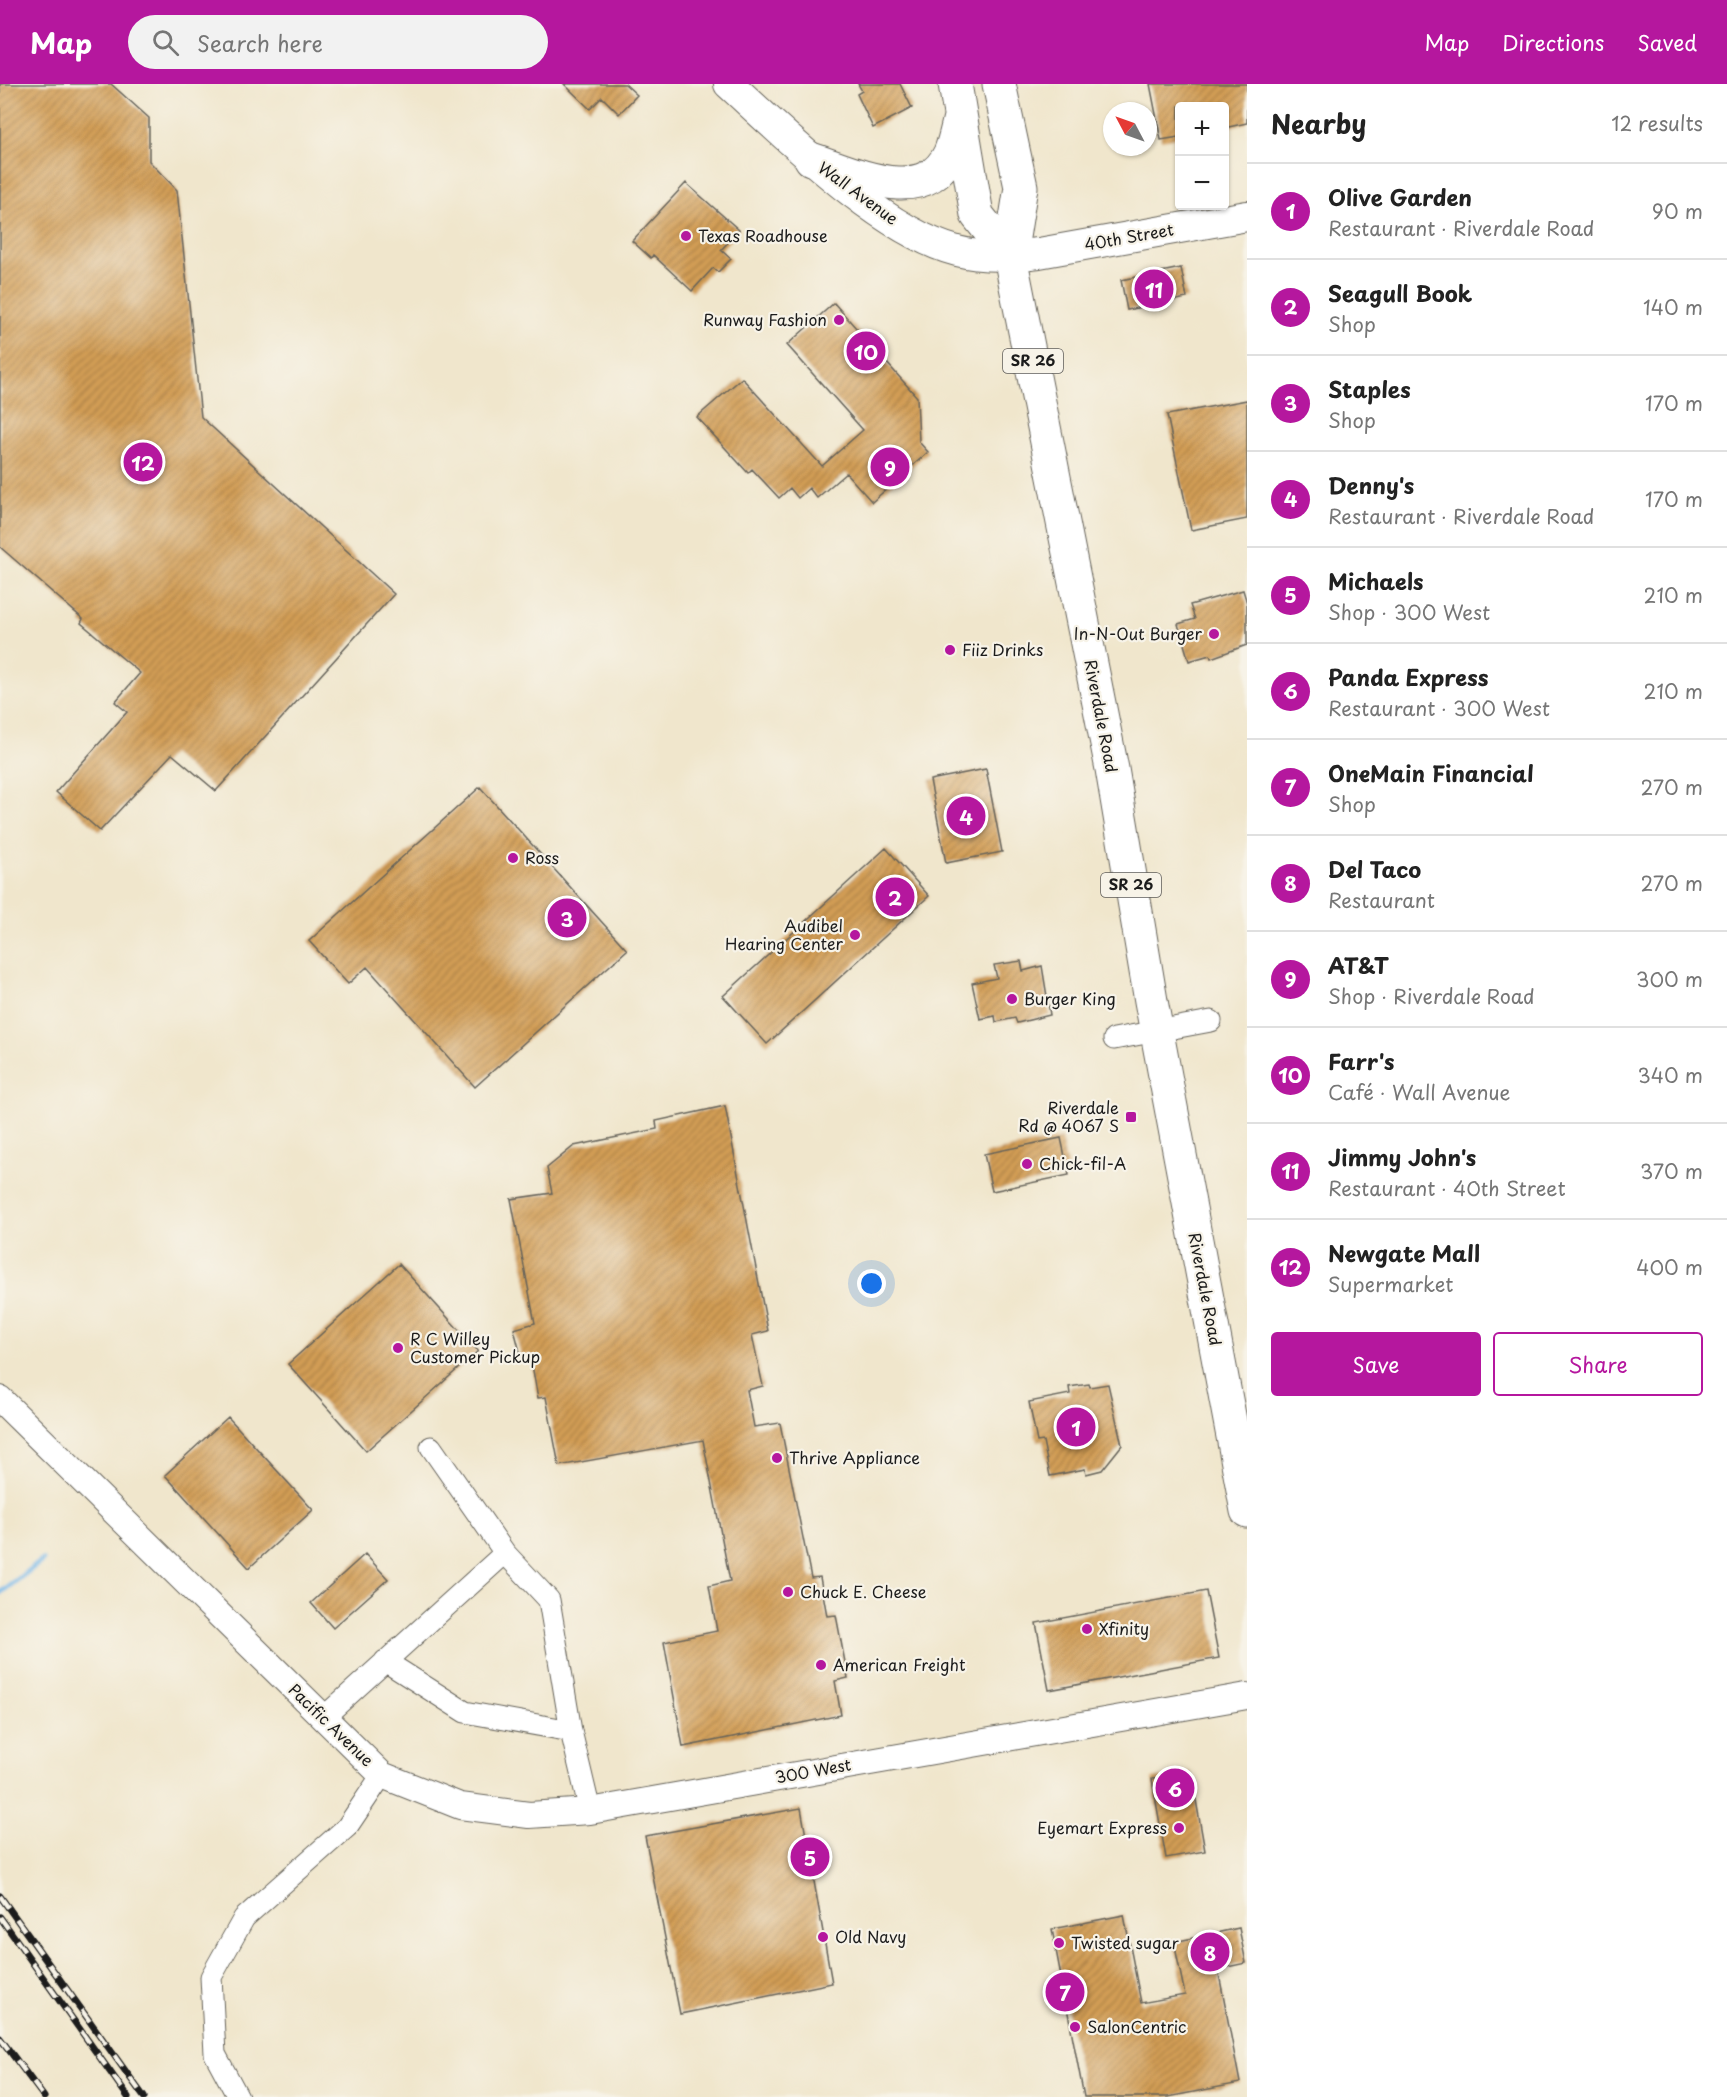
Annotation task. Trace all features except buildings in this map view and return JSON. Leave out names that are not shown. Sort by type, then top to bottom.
[{"type":"main road","name":"Wall Avenue","points":[[729,84],[811,159],[885,215],[939,245],[978,255],[1010,256]]},
{"type":"main road","name":"SR 26","points":[[955,84],[977,215],[1010,256]]},
{"type":"main road","name":"SR 26","points":[[999,84],[1020,187],[1010,256]]},
{"type":"main road","points":[[811,159],[876,180],[900,184],[920,180],[944,162],[950,153],[960,117]]},
{"type":"main road","name":"40th Street","points":[[1010,256],[1059,250],[1247,216]]},
{"type":"main road","name":"Riverdale Road","points":[[1010,256],[1019,290],[1112,769],[1154,1016],[1247,1511]]},
{"type":"street","points":[[1114,1039],[1154,1016],[1211,1021]]},
{"type":"street","name":"Pacific Avenue","points":[[0,1399],[382,1775],[347,1827],[244,1918],[211,1977],[215,2054],[238,2097]]},
{"type":"street","points":[[431,1447],[505,1553],[549,1600],[571,1731],[590,1811]]},
{"type":"street","points":[[323,1718],[505,1553]]},
{"type":"street","points":[[386,1661],[465,1712],[571,1731]]},
{"type":"street","name":"300 West","points":[[382,1775],[460,1806],[530,1815],[590,1811],[1247,1696]]},
{"type":"waterway","points":[[0,1593],[43,1560]]},
{"type":"railway","points":[[0,1896],[144,2097]]},
{"type":"railway","points":[[0,1917],[128,2097]]},
{"type":"railway","points":[[0,2038],[44,2097]]},
{"type":"place","name":"Texas Roadhouse","points":[[686,236]]},
{"type":"place","name":"Jimmy John's","points":[[1154,289]]},
{"type":"place","name":"Runway Fashion","points":[[839,320]]},
{"type":"place","name":"Farr's","points":[[866,351]]},
{"type":"place","name":"Newgate Mall","points":[[143,462]]},
{"type":"place","name":"AT&T","points":[[890,467]]},
{"type":"place","name":"In-N-Out Burger","points":[[1214,634]]},
{"type":"place","name":"Fiiz Drinks","points":[[950,650]]},
{"type":"place","name":"Denny's","points":[[966,816]]},
{"type":"place","name":"Ross","points":[[513,858]]},
{"type":"place","name":"Seagull Book","points":[[895,897]]},
{"type":"place","name":"Staples","points":[[567,918]]},
{"type":"place","name":"Audibel Hearing Center","points":[[855,935]]},
{"type":"place","name":"Burger King","points":[[1012,999]]},
{"type":"place","name":"Riverdale Rd @ 4067 S","points":[[1131,1117]]},
{"type":"place","name":"Chick-fil-A","points":[[1027,1164]]},
{"type":"place","name":"R C Willey Customer Pickup","points":[[398,1348]]},
{"type":"place","name":"Olive Garden","points":[[1076,1427]]},
{"type":"place","name":"Thrive Appliance","points":[[777,1458]]},
{"type":"place","name":"Chuck E. Cheese","points":[[788,1592]]},
{"type":"place","name":"Xfinity","points":[[1087,1629]]},
{"type":"place","name":"American Freight","points":[[821,1665]]},
{"type":"place","name":"Panda Express","points":[[1175,1788]]},
{"type":"place","name":"Eyemart Express","points":[[1179,1828]]},
{"type":"place","name":"Michaels","points":[[810,1857]]},
{"type":"place","name":"Old Navy","points":[[823,1937]]},
{"type":"place","name":"Twisted sugar","points":[[1059,1943]]},
{"type":"place","name":"Del Taco","points":[[1210,1952]]},
{"type":"place","name":"OneMain Financial","points":[[1065,1992]]},
{"type":"place","name":"SalonCentric","points":[[1075,2027]]}]
